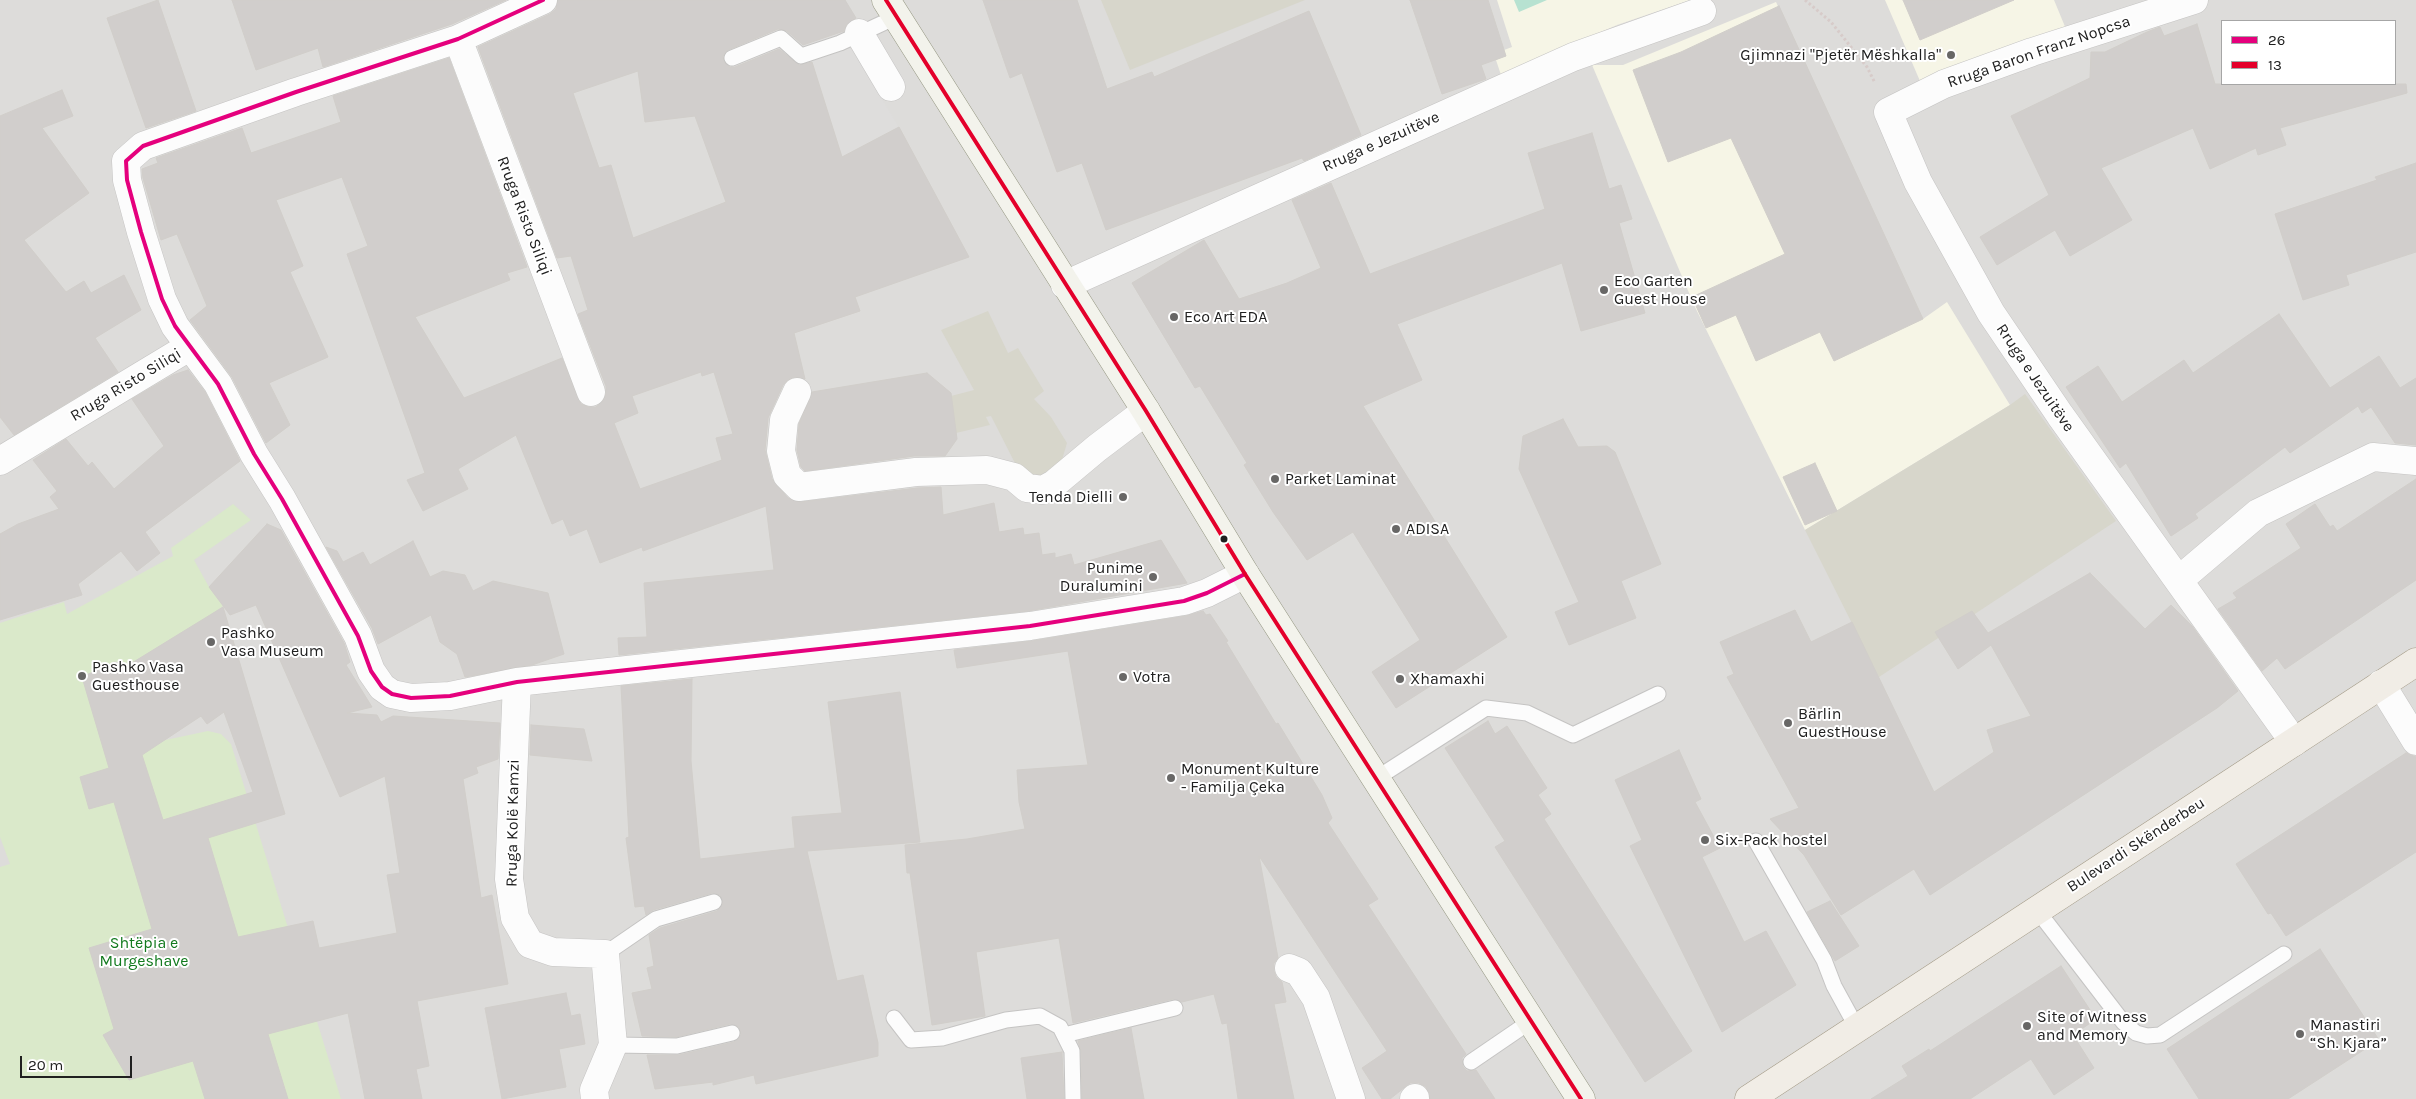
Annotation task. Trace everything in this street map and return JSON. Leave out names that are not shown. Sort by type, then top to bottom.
[{"type":"main road","points":[[891,8],[1146,411],[1245,574],[1582,1099]]},
{"type":"main road","name":"Bulevardi Skënderbeu","points":[[1749,1099],[2416,662]]},
{"type":"street","name":"Rruga Risto Siliqi","points":[[0,461],[189,347],[175,326],[162,299],[127,180],[126,161],[143,146],[296,92],[458,39],[543,0]]},
{"type":"street","name":"Rruga Baron Franz Nopcsa","points":[[1888,112],[1953,80],[2032,52],[2194,0]]},
{"type":"street","name":"Rruga e Jezuitëve","points":[[1066,285],[1573,57],[1702,11]]},
{"type":"street","points":[[859,34],[891,87]]},
{"type":"street","name":"Rruga Risto Siliqi","points":[[458,39],[590,392]]},
{"type":"street","name":"Rruga e Jezuitëve","points":[[1888,112],[1918,182],[1991,313],[2060,415],[2294,742]]},
{"type":"street","points":[[189,347],[218,384],[254,454],[282,499],[358,636],[371,671],[382,687],[392,694],[411,698],[450,696],[518,682],[1030,626],[1184,600],[1207,592],[1245,574]]},
{"type":"street","points":[[796,392],[784,420],[781,451],[787,475],[799,487],[916,472],[987,470],[1014,477],[1027,488],[1043,490],[1054,484],[1096,448],[1146,411]]},
{"type":"street","points":[[2179,580],[2258,514],[2373,457],[2416,461]]},
{"type":"street","name":"Rruga Kolë Kamzi","points":[[518,682],[510,879],[515,918],[530,944],[554,952],[605,954]]},
{"type":"street","points":[[2381,684],[2416,741]]},
{"type":"street","points":[[595,1099],[594,1090],[613,1045],[605,954]]},
{"type":"street","points":[[1289,968],[1299,972],[1316,998],[1351,1099]]},
{"type":"lane","points":[[732,58],[781,38],[801,56],[840,43],[859,34],[891,8]]},
{"type":"lane","points":[[1377,778],[1486,708],[1527,714],[1573,735],[1658,694]]},
{"type":"lane","points":[[1756,841],[1824,960],[1834,986],[1857,1028]]},
{"type":"lane","points":[[605,954],[656,918],[714,902]]},
{"type":"lane","points":[[2037,910],[2123,1022],[2136,1033],[2147,1036],[2160,1035],[2284,954]]},
{"type":"lane","points":[[1064,1035],[1175,1008]]},
{"type":"lane","points":[[894,1018],[911,1040],[942,1038],[1006,1020],[1040,1016],[1060,1027],[1072,1051],[1073,1099]]},
{"type":"lane","points":[[1471,1062],[1531,1021]]},
{"type":"lane","points":[[613,1045],[677,1046],[732,1033]]},
{"type":"path","points":[[1805,0],[1831,22],[1868,67],[1888,112]]},
{"type":"shaded area","points":[[0,0],[2416,0],[2416,1099],[0,1099]]},
{"type":"shaded area","points":[[1101,0],[1305,0],[1130,70]]},
{"type":"shaded area","points":[[1497,0],[1690,0],[1617,25],[1501,75],[1496,60],[1506,56],[1504,50],[1512,47]]},
{"type":"shaded area","name":"Gjimnazi \"Pjetër Mëshkalla\"","points":[[1885,0],[2054,0],[2066,29],[1920,81]]},
{"type":"shaded area","points":[[1776,2],[1923,319],[1947,302],[2010,405],[1805,530],[1695,307],[1592,65],[1623,65]]},
{"type":"shaded area","points":[[835,22],[899,127],[819,170],[780,54],[800,40]]},
{"type":"shaded area","points":[[988,311],[1008,353],[1018,348],[1044,391],[1034,399],[1051,417],[1067,443],[1059,470],[1034,484],[1019,471],[991,416],[986,417],[990,425],[956,433],[951,396],[974,390],[941,330]]},
{"type":"shaded area","points":[[2025,394],[2116,521],[1879,677],[1805,530]]},
{"type":"green space","points":[[1514,0],[1547,0],[1519,12]]},
{"type":"green space","name":"Shtëpia e Murgeshave","points":[[233,504],[251,520],[194,560],[209,587],[223,606],[185,634],[182,632],[127,666],[115,662],[82,677],[102,744],[109,752],[208,731],[221,734],[231,744],[341,1099],[0,1099],[0,867],[10,864],[0,837],[0,623],[64,602],[67,614],[173,556],[171,548]]},
{"type":"building","points":[[158,0],[196,111],[146,128],[107,18]]},
{"type":"building","points":[[232,0],[506,0],[452,24],[323,67],[318,48],[256,70]]},
{"type":"building","points":[[558,0],[845,0],[856,18],[846,25],[844,31],[803,45],[787,31],[778,29],[728,50],[723,56],[724,62],[730,67],[735,67],[779,49],[799,65],[812,62],[842,157],[899,127],[969,257],[855,297],[860,311],[794,333],[805,379],[795,377],[783,385],[768,418],[765,450],[772,479],[788,498],[801,502],[917,488],[941,487],[943,515],[994,503],[999,532],[1023,528],[1024,535],[1039,533],[1042,555],[1055,553],[1055,558],[1071,554],[1074,565],[1161,540],[1187,583],[1028,611],[619,655],[618,638],[647,637],[644,583],[774,570],[766,506],[643,551],[642,547],[600,563],[587,529],[570,536],[563,519],[552,524],[516,435],[458,469],[468,489],[423,511],[407,480],[425,473],[347,254],[368,246],[342,177],[276,200],[303,266],[290,272],[328,357],[269,383],[290,425],[266,443],[232,377],[190,320],[207,306],[177,234],[161,240],[142,169],[158,163],[156,158],[242,128],[251,153],[341,122],[333,96],[449,58],[527,267],[507,273],[510,280],[415,317],[464,398],[562,358],[581,404],[588,407],[596,407],[603,401],[606,394],[606,386],[578,314],[588,310],[571,256],[557,258],[478,47],[550,14],[556,9]],"holes":[[[638,71],[645,122],[695,116],[726,202],[633,238],[611,165],[599,168],[573,93]],[[701,372],[702,376],[714,372],[733,434],[716,438],[722,460],[640,489],[614,423],[638,413],[632,396]]]},
{"type":"building","points":[[983,0],[1077,0],[1107,89],[1152,72],[1154,77],[1309,11],[1361,135],[1304,161],[1302,158],[1106,230],[1082,163],[1057,172],[1022,73],[1010,78]]},
{"type":"building","points":[[1410,0],[1488,0],[1506,56],[1481,65],[1486,79],[1442,94]]},
{"type":"building","points":[[1903,0],[2014,0],[1920,40]]},
{"type":"building","points":[[1779,6],[1923,319],[1834,361],[1820,332],[1756,361],[1736,315],[1706,328],[1692,297],[1785,254],[1731,138],[1668,162],[1633,70],[1681,52]]},
{"type":"building","points":[[2197,24],[2215,84],[2406,84],[2407,93],[2280,128],[2286,145],[2258,155],[2256,148],[2210,169],[2193,128],[2101,168],[2132,220],[2070,256],[2055,230],[1997,265],[1980,237],[2049,195],[2011,116],[2090,78],[2091,52],[2105,52],[2160,27],[2164,36]]},
{"type":"building","points":[[62,90],[73,116],[42,128],[89,193],[24,240],[66,292],[84,281],[91,293],[124,275],[141,310],[95,338],[118,372],[14,435],[0,417],[0,116]]},
{"type":"building","points":[[1592,133],[1609,189],[1621,185],[1632,219],[1619,223],[1645,313],[1581,331],[1562,263],[1397,324],[1422,380],[1363,406],[1507,637],[1396,708],[1372,672],[1420,640],[1353,532],[1307,560],[1273,512],[1244,465],[1247,463],[1200,386],[1195,388],[1132,283],[1204,240],[1239,299],[1287,283],[1321,268],[1292,200],[1331,183],[1370,274],[1545,209],[1528,153]]},
{"type":"building","points":[[2416,163],[2416,252],[2346,275],[2349,285],[2303,300],[2275,214],[2377,180],[2375,177]]},
{"type":"building","points":[[2279,314],[2330,388],[2379,356],[2400,388],[2416,378],[2416,445],[2395,443],[2371,407],[2362,413],[2358,406],[2290,453],[2285,447],[2195,514],[2198,518],[2171,536],[2126,463],[2120,468],[2066,387],[2098,366],[2122,402],[2184,360],[2193,373]]},
{"type":"building","points":[[188,370],[205,392],[240,461],[145,532],[160,553],[137,571],[121,551],[78,584],[82,595],[0,620],[0,534],[18,524],[59,509],[50,497],[57,491],[33,460],[66,439],[88,466],[92,462],[114,489],[164,446],[132,399],[173,375]]},
{"type":"building","points":[[927,373],[951,393],[957,439],[945,456],[914,456],[805,471],[801,467],[797,450],[799,424],[812,392]]},
{"type":"building","points":[[1563,419],[1578,447],[1607,446],[1615,452],[1661,564],[1621,581],[1636,618],[1569,645],[1555,612],[1579,602],[1519,469],[1523,436]]},
{"type":"building","points":[[1815,463],[1837,511],[1805,525],[1783,477]]},
{"type":"building","points":[[2416,479],[2416,580],[2285,669],[2277,658],[2262,671],[2218,609],[2237,598],[2233,593],[2301,548],[2286,524],[2315,504],[2330,527],[2333,525],[2337,531]]},
{"type":"building","points":[[267,524],[281,530],[344,643],[350,662],[346,665],[372,707],[347,713],[377,715],[381,722],[393,716],[500,723],[498,759],[476,767],[478,773],[463,779],[481,898],[492,895],[508,984],[417,1001],[429,1066],[416,1069],[422,1099],[365,1099],[348,1013],[268,1034],[288,1099],[205,1099],[193,1061],[129,1080],[103,1035],[114,1029],[89,948],[152,929],[114,802],[89,809],[80,777],[109,768],[82,677],[115,662],[127,666],[223,607],[285,814],[208,838],[238,937],[313,921],[319,948],[397,933],[387,875],[400,873],[385,776],[340,797],[256,605],[230,615],[209,587]],"holes":[[[224,712],[253,792],[163,820],[142,755],[201,716],[207,724]]]},
{"type":"building","points":[[413,541],[430,577],[443,571],[465,575],[473,591],[493,581],[548,593],[564,654],[532,665],[465,677],[457,654],[440,642],[431,615],[378,644],[372,628],[326,547],[337,551],[343,562],[363,552],[370,565]]},
{"type":"building","points":[[2090,573],[2145,629],[2171,605],[2192,626],[2238,691],[2217,708],[1930,895],[1914,869],[1841,915],[1804,855],[1770,819],[1799,808],[1727,677],[1734,674],[1720,642],[1795,610],[1811,642],[1852,622],[1934,792],[1994,752],[1987,730],[2031,716],[1991,645],[1958,669],[1935,632],[1972,611],[1988,633]]},
{"type":"building","points":[[1203,611],[1206,615],[1210,614],[1228,641],[1226,642],[1276,724],[1278,723],[1322,795],[1332,818],[1328,823],[1378,899],[1368,905],[1466,1054],[1462,1058],[1463,1067],[1467,1071],[1476,1070],[1495,1099],[1430,1099],[1426,1087],[1419,1083],[1410,1083],[1390,1099],[1382,1099],[1362,1068],[1387,1051],[1259,856],[1278,958],[1274,963],[1274,971],[1276,977],[1282,982],[1286,1002],[1274,1004],[1294,1099],[1238,1099],[1227,1023],[1222,1024],[1214,994],[1182,1002],[1173,999],[1073,1023],[1059,938],[976,952],[985,1016],[932,1025],[910,873],[907,873],[905,845],[967,839],[1025,829],[1019,802],[1017,770],[1088,765],[1068,651],[957,668],[954,650],[1032,641],[1186,616]]},
{"type":"building","points":[[692,679],[691,761],[700,859],[795,848],[792,817],[842,813],[828,702],[900,692],[920,842],[807,851],[837,981],[863,975],[878,1043],[878,1056],[756,1084],[754,1075],[713,1085],[713,1082],[655,1089],[647,1055],[679,1055],[734,1042],[741,1035],[739,1027],[730,1024],[676,1037],[642,1036],[632,993],[652,989],[647,968],[654,966],[649,935],[660,928],[717,911],[723,904],[720,895],[712,893],[653,910],[646,915],[644,906],[635,907],[626,838],[629,837],[621,686]]},
{"type":"building","points":[[1488,721],[1495,734],[1507,726],[1547,788],[1538,795],[1551,814],[1544,819],[1692,1051],[1645,1082],[1495,847],[1505,841],[1445,748]]},
{"type":"building","points":[[531,725],[584,729],[592,761],[530,755]]},
{"type":"building","points":[[1679,750],[1701,799],[1695,802],[1720,848],[1702,857],[1744,942],[1766,931],[1796,985],[1722,1032],[1630,846],[1642,840],[1615,780]]},
{"type":"building","points":[[2406,753],[2416,757],[2416,852],[2286,936],[2271,913],[2268,914],[2236,864]]},
{"type":"building","points":[[1830,901],[1859,946],[1835,961],[1807,912]]},
{"type":"building","points":[[2320,949],[2379,1040],[2288,1099],[2199,1099],[2167,1049]]},
{"type":"building","name":"Site of Witness and Memory","points":[[2061,966],[2096,1019],[2073,1035],[2094,1068],[2054,1095],[2031,1059],[1970,1099],[1871,1099],[1908,1076],[1902,1066],[1929,1049],[1930,1051]]},
{"type":"building","points":[[566,993],[571,1016],[580,1014],[585,1044],[559,1049],[566,1087],[502,1099],[485,1008]]},
{"type":"building","points":[[1131,1028],[1144,1099],[1082,1099],[1081,1051],[1078,1041]]},
{"type":"building","points":[[1062,1052],[1064,1099],[1027,1099],[1021,1058]]},
{"type":"transit line","name":"26","points":[[543,0],[458,39],[296,92],[143,146],[126,161],[127,180],[141,232],[162,299],[175,326],[218,384],[254,454],[282,499],[358,636],[371,671],[382,687],[392,694],[411,698],[450,696],[517,682],[1030,626],[1184,601],[1207,593],[1245,574]]},
{"type":"transit line","name":"13","points":[[886,0],[1146,411],[1245,574],[1581,1099]]},
{"type":"place","name":"Gjimnazi \"Pjetër Mëshkalla\"","points":[[1951,55]]},
{"type":"place","name":"Eco Garten Guest House","points":[[1604,290]]},
{"type":"place","name":"Eco Art EDA","points":[[1174,317]]},
{"type":"place","name":"Parket Laminat","points":[[1275,479]]},
{"type":"place","name":"Tenda Dielli","points":[[1123,497]]},
{"type":"place","name":"ADISA","points":[[1396,529]]},
{"type":"place","name":"Punime Duralumini","points":[[1153,577]]},
{"type":"place","name":"Pashko Vasa Museum","points":[[211,642]]},
{"type":"place","name":"Pashko Vasa Guesthouse","points":[[82,676]]},
{"type":"place","name":"Votra","points":[[1123,677]]},
{"type":"place","name":"Xhamaxhi","points":[[1400,679]]},
{"type":"place","name":"Bärlin GuestHouse","points":[[1788,723]]},
{"type":"place","name":"Monument Kulture - Familja Çeka","points":[[1171,778]]},
{"type":"place","name":"Six-Pack hostel","points":[[1705,840]]},
{"type":"place","name":"Site of Witness and Memory","points":[[2027,1026]]},
{"type":"place","name":"Manastiri “Sh. Kjara”","points":[[2300,1034]]}]
